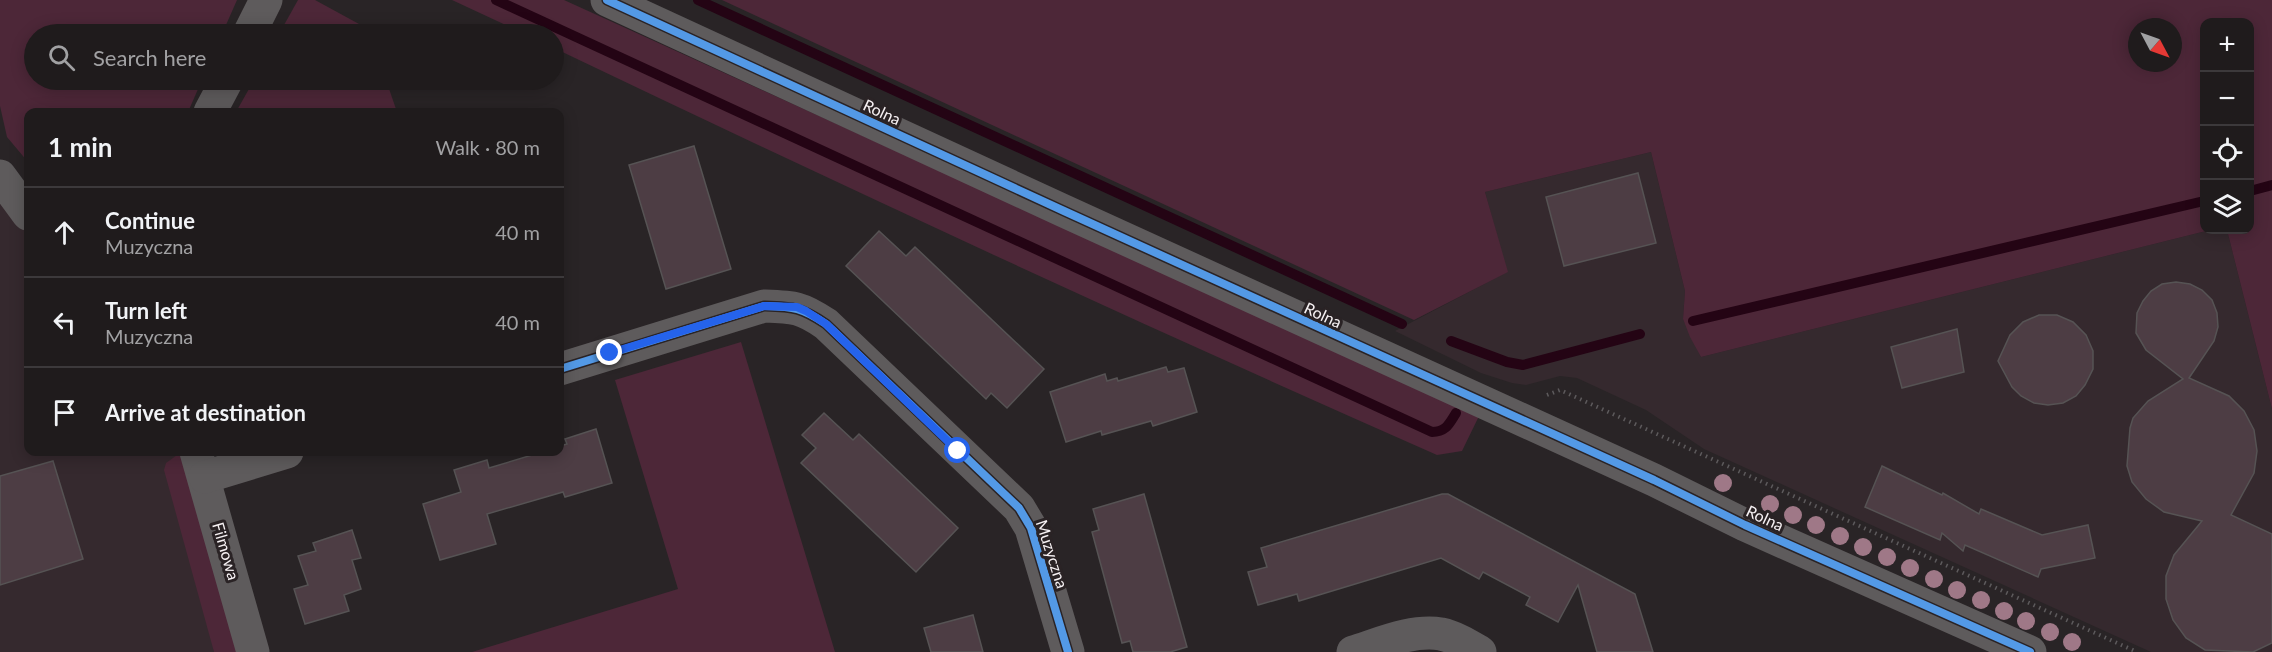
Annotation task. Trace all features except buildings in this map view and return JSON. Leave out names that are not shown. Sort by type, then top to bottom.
[{"type":"street","points":[[254,24],[266,0]]},
{"type":"street","name":"Rolna","points":[[607,0],[1654,480],[1745,525],[2030,652]]},
{"type":"street","points":[[212,108],[222,90]]},
{"type":"street","points":[[0,176],[24,209]]},
{"type":"street","name":"Muzyczna","points":[[564,368],[764,306],[797,307],[806,311],[826,324],[849,345],[1024,514],[1031,528],[1068,652]]},
{"type":"street","points":[[200,464],[258,456]]},
{"type":"street","name":"Filmowa","points":[[200,464],[253,652]]},
{"type":"street","points":[[1353,652],[1394,639],[1439,634],[1454,638],[1480,652]]},
{"type":"shaded area","points":[[0,0],[237,0],[226,24],[24,24],[24,90],[198,90],[190,108],[24,108],[24,157],[7,137],[0,106]]},
{"type":"shaded area","points":[[298,0],[315,0],[359,24],[285,24]]},
{"type":"shaded area","points":[[452,0],[564,0],[1479,416],[1462,451],[1437,455],[1104,306],[564,53],[564,24],[504,24]]},
{"type":"shaded area","points":[[722,0],[2272,0],[2272,409],[2228,234],[2254,234],[2254,18],[2200,18],[2200,232],[1701,357],[1683,319],[1685,291],[1651,152],[1485,192],[1508,272],[1414,320]]},
{"type":"shaded area","points":[[248,90],[389,90],[396,108],[238,108]]},
{"type":"shaded area","points":[[1651,152],[1685,291],[1683,319],[1701,357],[2200,232],[2228,234],[2272,409],[2272,652],[2151,652],[1704,449],[1646,410],[1577,378],[1560,376],[1526,385],[1512,383],[1481,373],[1395,331],[1507,272],[1485,192]]},
{"type":"shaded area","points":[[0,202],[24,223],[24,456],[181,456],[189,477],[214,652],[0,652]]},
{"type":"shaded area","points":[[741,342],[835,652],[472,652],[678,589],[615,380]]},
{"type":"shaded area","points":[[176,456],[181,456],[239,652],[214,652],[164,470],[166,463]]},
{"type":"waterway","points":[[496,0],[548,24]]},
{"type":"waterway","points":[[698,0],[1402,324]]},
{"type":"waterway","points":[[564,31],[1432,432],[1444,429],[1456,413]]},
{"type":"waterway","points":[[2254,190],[2272,185]]},
{"type":"waterway","points":[[1693,321],[2200,202]]},
{"type":"waterway","points":[[1451,341],[1507,362],[1523,365],[1640,334]]},
{"type":"cycle path","points":[[607,0],[1654,480],[1745,525],[2030,652]]},
{"type":"cycle path","points":[[564,368],[764,306],[790,308],[810,314],[826,324],[1019,508],[1031,528],[1068,652]]},
{"type":"route","points":[[610,353],[764,306],[797,307],[826,324],[958,451]]}]
